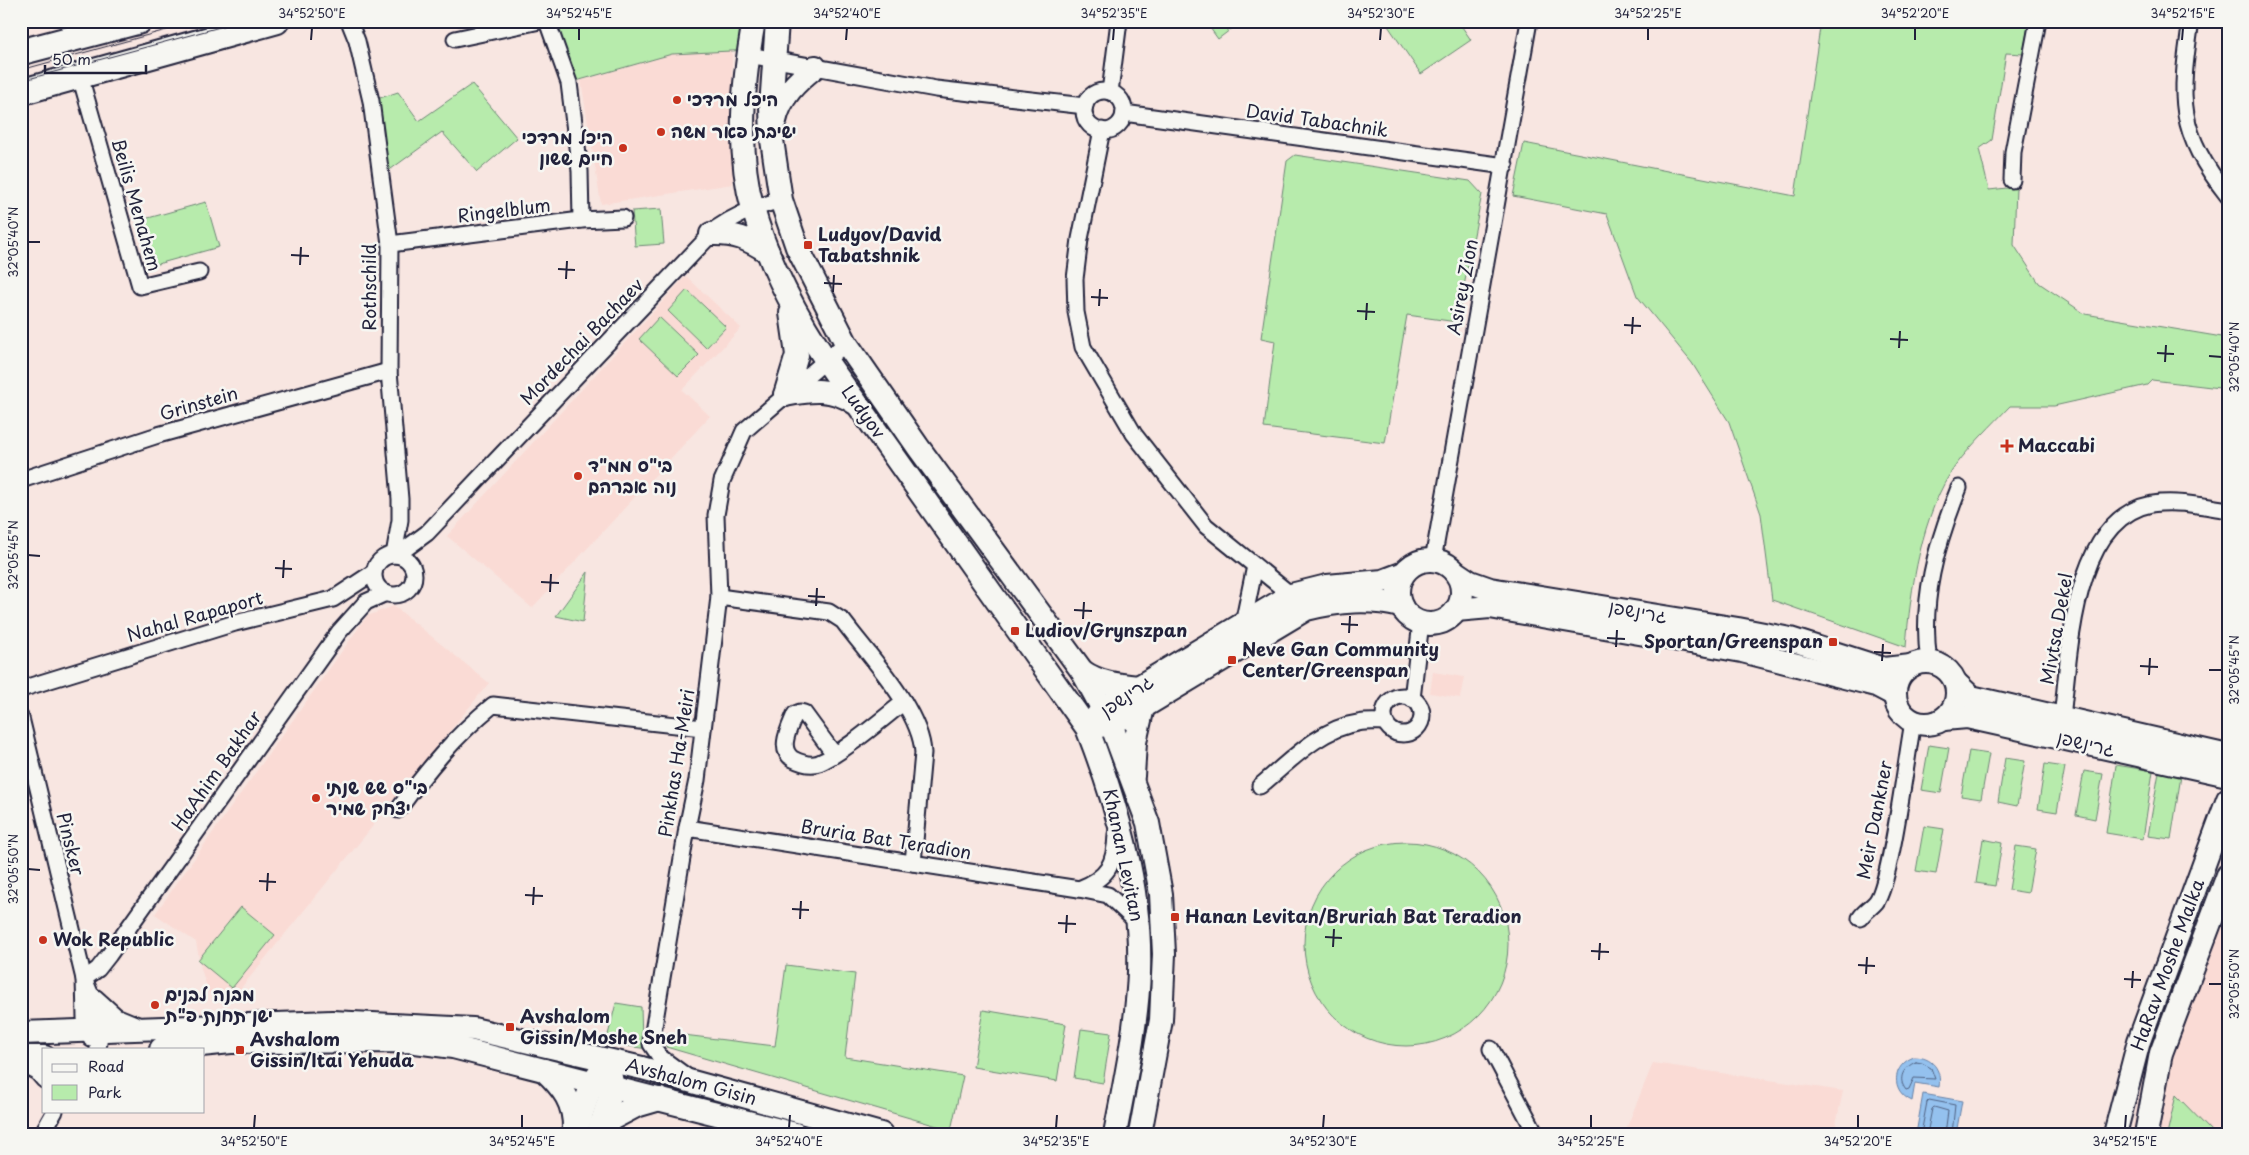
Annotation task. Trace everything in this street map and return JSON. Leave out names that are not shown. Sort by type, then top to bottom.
[{"type":"main road","points":[[21,52],[139,21]]},
{"type":"main road","points":[[21,92],[276,21]]},
{"type":"street","name":"Rothschild","points":[[349,21],[357,41],[371,101],[390,244],[389,371],[400,499],[396,555]]},
{"type":"street","points":[[455,38],[540,21]]},
{"type":"street","points":[[547,21],[569,83],[580,171],[581,220]]},
{"type":"street","name":"Ludyov","points":[[754,21],[744,116],[744,150],[753,208],[768,252],[788,297],[825,361],[1087,728]]},
{"type":"street","name":"Ludyov","points":[[777,21],[771,108],[772,140],[780,200],[796,247],[846,343],[918,447],[1082,671],[1106,716]]},
{"type":"street","points":[[1110,92],[1119,21]]},
{"type":"street","name":"Asirey Zion","points":[[1433,560],[1505,166],[1529,21]]},
{"type":"street","points":[[2012,180],[2013,152],[2038,21]]},
{"type":"street","points":[[2191,21],[2183,72],[2185,117],[2192,140],[2212,176],[2228,196]]},
{"type":"street","points":[[749,55],[936,89],[1085,106]]},
{"type":"street","points":[[772,140],[776,116],[784,98],[794,84],[815,67]]},
{"type":"street","name":"Beilis Menahem","points":[[80,76],[140,286],[199,272]]},
{"type":"street","points":[[1098,92],[1110,92],[1121,100],[1124,113],[1122,120],[1117,126],[1102,130],[1091,126],[1086,119],[1085,106],[1092,96],[1098,92]]},
{"type":"street","name":"David Tabachnik","points":[[1124,113],[1505,166]]},
{"type":"street","points":[[1102,130],[1080,239],[1075,279],[1076,312],[1083,347],[1134,434],[1200,519],[1206,526],[1291,595]]},
{"type":"street","name":"Mordechai Bachaev","points":[[427,533],[711,234],[731,218],[753,208],[780,200]]},
{"type":"street","name":"Ringelblum","points":[[390,244],[581,220],[623,218]]},
{"type":"street","points":[[711,234],[728,233],[743,237],[768,252]]},
{"type":"street","points":[[785,395],[797,354],[796,338],[788,297]]},
{"type":"street","points":[[785,395],[846,343]]},
{"type":"street","name":"Grinstein","points":[[21,480],[158,435],[389,371]]},
{"type":"street","points":[[785,395],[821,390],[840,394],[858,405]]},
{"type":"street","name":"Pinkhas Ha-Meiri","points":[[696,1083],[660,1057],[651,1044],[687,828],[697,780],[719,597],[716,515],[722,481],[744,431],[785,395]]},
{"type":"street","points":[[1920,664],[1932,566],[1941,533],[1960,488]]},
{"type":"street","name":"Mivtsa Dekel","points":[[2062,717],[2077,608],[2086,568],[2104,537],[2119,520],[2137,509],[2152,504],[2188,504],[2228,510]]},
{"type":"street","points":[[400,520],[409,530],[427,533]]},
{"type":"street","points":[[427,533],[412,567],[412,582],[406,591],[396,594],[386,593],[376,583],[374,572],[381,560],[396,555],[427,533]]},
{"type":"street","points":[[396,555],[404,557],[412,567]]},
{"type":"street","points":[[1433,560],[1446,564],[1455,572],[1460,581],[1462,592],[1456,610],[1442,621],[1432,624],[1421,622],[1408,615],[1401,606],[1398,595],[1399,584],[1404,574],[1417,563],[1433,560]]},
{"type":"street","points":[[1243,624],[1255,566]]},
{"type":"street","name":"Nahal Rapaport","points":[[21,689],[235,623],[333,599],[374,572]]},
{"type":"street","name":"גרינשפן","points":[[1455,572],[1470,582],[1490,589],[1790,639],[1884,669],[1920,664]]},
{"type":"street","name":"גרינשפן","points":[[1141,697],[1243,624],[1291,595],[1327,586],[1383,581],[1404,574]]},
{"type":"street","name":"HaAhim Bakhar","points":[[84,979],[98,969],[344,626],[366,602],[386,593]]},
{"type":"street","points":[[719,597],[829,612],[843,621],[904,702],[918,725],[923,738],[913,863]]},
{"type":"street","name":"גרינשפן","points":[[1087,728],[1306,609],[1336,602],[1366,600],[1401,606]]},
{"type":"street","name":"גרינשפן","points":[[1456,610],[1490,607],[1742,651],[1876,685],[1895,695]]},
{"type":"street","points":[[1412,699],[1421,622]]},
{"type":"street","points":[[1920,664],[1942,666],[1950,673],[1956,683],[1958,695],[1954,708],[1944,719],[1935,723],[1924,725],[1913,722],[1904,716],[1897,705],[1895,695],[1899,678],[1920,664]]},
{"type":"street","points":[[1082,671],[1092,678],[1141,697],[1135,742],[1133,787]]},
{"type":"street","name":"גרינשפן","points":[[1956,683],[1971,697],[2062,717],[2216,755],[2228,775]]},
{"type":"street","points":[[1400,696],[1412,699],[1421,712],[1418,725],[1408,733],[1395,732],[1385,722],[1385,709],[1393,699],[1400,696]]},
{"type":"street","points":[[834,754],[904,702]]},
{"type":"street","points":[[398,810],[426,772],[463,729],[493,705],[703,728]]},
{"type":"street","name":"Khanan Levitan","points":[[1106,716],[1148,823],[1162,894],[1164,954],[1161,1020],[1140,1134]]},
{"type":"street","name":"גרינשפן","points":[[1944,719],[1968,717],[2216,755]]},
{"type":"street","name":"Pinsker","points":[[21,718],[28,779],[84,979],[93,1000],[96,1040]]},
{"type":"street","points":[[1260,786],[1313,743],[1333,730],[1357,723],[1385,722]]},
{"type":"street","name":"Meir Dankner","points":[[1860,918],[1867,908],[1876,902],[1890,859],[1913,722]]},
{"type":"street","name":"Khanan Levitan","points":[[1087,728],[1108,784],[1117,816],[1134,890],[1138,924],[1139,972],[1136,1007],[1115,1134]]},
{"type":"street","points":[[2216,755],[2220,790],[2226,803]]},
{"type":"street","name":"HaRav Moshe Malka","points":[[2115,1134],[2139,1041],[2226,803]]},
{"type":"street","points":[[1079,889],[1096,882],[1108,869],[1115,854],[1117,816]]},
{"type":"street","name":"Bruria Bat Teradion","points":[[687,828],[1108,895],[1138,924]]},
{"type":"street","name":"HaRav Moshe Malka","points":[[2146,1134],[2161,1054],[2228,875]]},
{"type":"street","name":"Pinsker","points":[[84,979],[84,1003],[96,1040]]},
{"type":"street","points":[[93,1000],[114,1019],[142,1029]]},
{"type":"street","name":"Avshalom Gisin","points":[[21,1034],[96,1040],[142,1029],[332,1022],[472,1029],[608,1060],[881,1134]]},
{"type":"street","name":"Avshalom Gisin","points":[[171,1048],[230,1042],[408,1041],[482,1053],[795,1134]]},
{"type":"street","points":[[1491,1049],[1536,1134]]},
{"type":"street","points":[[21,1058],[42,1057]]},
{"type":"street","points":[[599,1130],[602,1085],[608,1060]]},
{"type":"street","points":[[21,1064],[37,1072],[42,1078]]},
{"type":"street","points":[[544,1070],[563,1089],[571,1102],[575,1119],[575,1134]]},
{"type":"street","points":[[575,1134],[602,1085]]},
{"type":"street","points":[[599,1130],[636,1106],[660,1099]]},
{"type":"street","points":[[42,1134],[53,1113]]},
{"type":"shaded area","name":"ישיבת פאר משה","points":[[732,49],[733,184],[601,204],[581,80],[672,54]]},
{"type":"shaded area","name":"בי\"ס ממ\"ד נוה אברהם","points":[[686,276],[741,328],[682,390],[710,416],[532,608],[447,536]]},
{"type":"shaded area","name":"בי\"ס שש שנתי יצחק שמיר","points":[[394,606],[489,683],[233,998],[209,993],[201,969],[196,942],[155,914],[367,616]]},
{"type":"shaded area","points":[[1433,672],[1464,677],[1460,698],[1430,693]]},
{"type":"shaded area","points":[[2228,843],[2228,1134],[2131,1134],[2149,1050]]},
{"type":"shaded area","points":[[1653,1063],[1843,1091],[1834,1134],[1624,1134]]},
{"type":"green space","points":[[547,21],[678,21],[679,28],[754,25],[750,50],[672,54],[569,83]]},
{"type":"green space","points":[[1205,21],[1242,21],[1218,39]]},
{"type":"green space","points":[[1389,21],[1458,21],[1471,40],[1421,74],[1386,23]]},
{"type":"green space","points":[[1821,21],[2029,21],[2023,54],[2006,53],[1992,140],[1979,149],[1989,190],[2016,187],[2014,245],[2039,283],[2085,314],[2228,338],[2228,389],[2152,380],[2147,385],[2054,406],[2010,406],[1975,442],[1956,465],[1934,505],[1926,528],[1915,577],[1906,647],[1772,600],[1761,514],[1729,422],[1692,363],[1637,296],[1607,214],[1513,196],[1524,143],[1795,196]]},
{"type":"green space","points":[[472,84],[517,138],[477,172],[442,132],[380,177],[371,101],[398,92],[419,121]]},
{"type":"green space","points":[[1295,155],[1470,181],[1482,194],[1457,322],[1407,315],[1385,443],[1264,428],[1275,341],[1261,338],[1287,161]]},
{"type":"green space","points":[[206,202],[219,247],[154,265],[141,220]]},
{"type":"green space","points":[[661,209],[664,244],[635,246],[632,211]]},
{"type":"green space","points":[[687,290],[726,327],[706,348],[668,311]]},
{"type":"green space","points":[[659,317],[699,355],[678,376],[639,339]]},
{"type":"green space","points":[[588,572],[583,622],[556,616]]},
{"type":"green space","points":[[1929,745],[1949,748],[1941,793],[1921,790]]},
{"type":"green space","points":[[1969,751],[1989,754],[1981,799],[1961,796]]},
{"type":"green space","points":[[2005,758],[2025,761],[2017,806],[1998,802]]},
{"type":"green space","points":[[2045,764],[2065,767],[2057,812],[2038,809]]},
{"type":"green space","points":[[2116,765],[2153,771],[2143,839],[2106,833]]},
{"type":"green space","points":[[2084,771],[2103,774],[2095,819],[2076,815]]},
{"type":"green space","points":[[2159,772],[2181,776],[2171,839],[2148,836]]},
{"type":"green space","points":[[1924,826],[1944,829],[1936,874],[1916,871]]},
{"type":"green space","points":[[1983,839],[2002,843],[1995,886],[1976,883]]},
{"type":"green space","points":[[1406,842],[1426,844],[1445,850],[1454,854],[1478,872],[1496,896],[1500,905],[1506,924],[1508,944],[1506,964],[1500,983],[1496,992],[1478,1016],[1454,1034],[1445,1038],[1426,1044],[1406,1046],[1386,1044],[1367,1038],[1358,1034],[1334,1016],[1316,992],[1312,983],[1306,964],[1304,944],[1306,924],[1312,905],[1316,896],[1334,872],[1358,854],[1367,850],[1386,844]]},
{"type":"green space","points":[[2016,846],[2036,849],[2028,893],[2009,890]]},
{"type":"green space","points":[[241,907],[275,935],[232,988],[198,960]]},
{"type":"green space","points":[[786,965],[855,974],[845,1057],[963,1076],[951,1130],[666,1047],[667,1033],[775,1046]]},
{"type":"green space","points":[[616,1003],[641,1007],[642,1040],[648,1049],[606,1043]]},
{"type":"green space","points":[[983,1010],[1066,1024],[1057,1081],[973,1067]]},
{"type":"green space","points":[[1081,1029],[1111,1033],[1103,1083],[1074,1078]]},
{"type":"green space","points":[[2176,1095],[2214,1134],[2167,1134]]},
{"type":"water","points":[[1914,1057],[1931,1062],[1937,1070],[1940,1081],[1939,1087],[1915,1083],[1912,1101],[1900,1091],[1896,1078],[1901,1066]]},
{"type":"water","points":[[1923,1094],[1962,1101],[1956,1134],[1916,1134]]},
{"type":"tram line","points":[[21,70],[199,21]]},
{"type":"tram line","points":[[21,81],[242,21]]},
{"type":"place","name":"היכל מרדכי","points":[[677,100]]},
{"type":"place","name":"ישיבת פאר משה","points":[[661,132]]},
{"type":"place","name":"היכל מרדכי חיים ששון","points":[[623,148]]},
{"type":"place","name":"Ludyov/David Tabatshnik","points":[[808,245]]},
{"type":"place","name":"Maccabi","points":[[2007,446]]},
{"type":"place","name":"בי\"ס ממ\"ד נוה אברהם","points":[[578,476]]},
{"type":"place","name":"Ludiov/Grynszpan","points":[[1015,631]]},
{"type":"place","name":"Sportan/Greenspan","points":[[1833,642]]},
{"type":"place","name":"Neve Gan Community Center/Greenspan","points":[[1232,660]]},
{"type":"place","name":"בי\"ס שש שנתי יצחק שמיר","points":[[316,798]]},
{"type":"place","name":"Hanan Levitan/Bruriah Bat Teradion","points":[[1175,917]]},
{"type":"place","name":"Wok Republic","points":[[43,940]]},
{"type":"place","name":"מבנה לבנים ישן תחנת פ\"ת","points":[[155,1005]]},
{"type":"place","name":"Avshalom Gissin/Moshe Sneh","points":[[510,1027]]},
{"type":"place","name":"Avshalom Gissin/Itai Yehuda","points":[[240,1050]]}]
